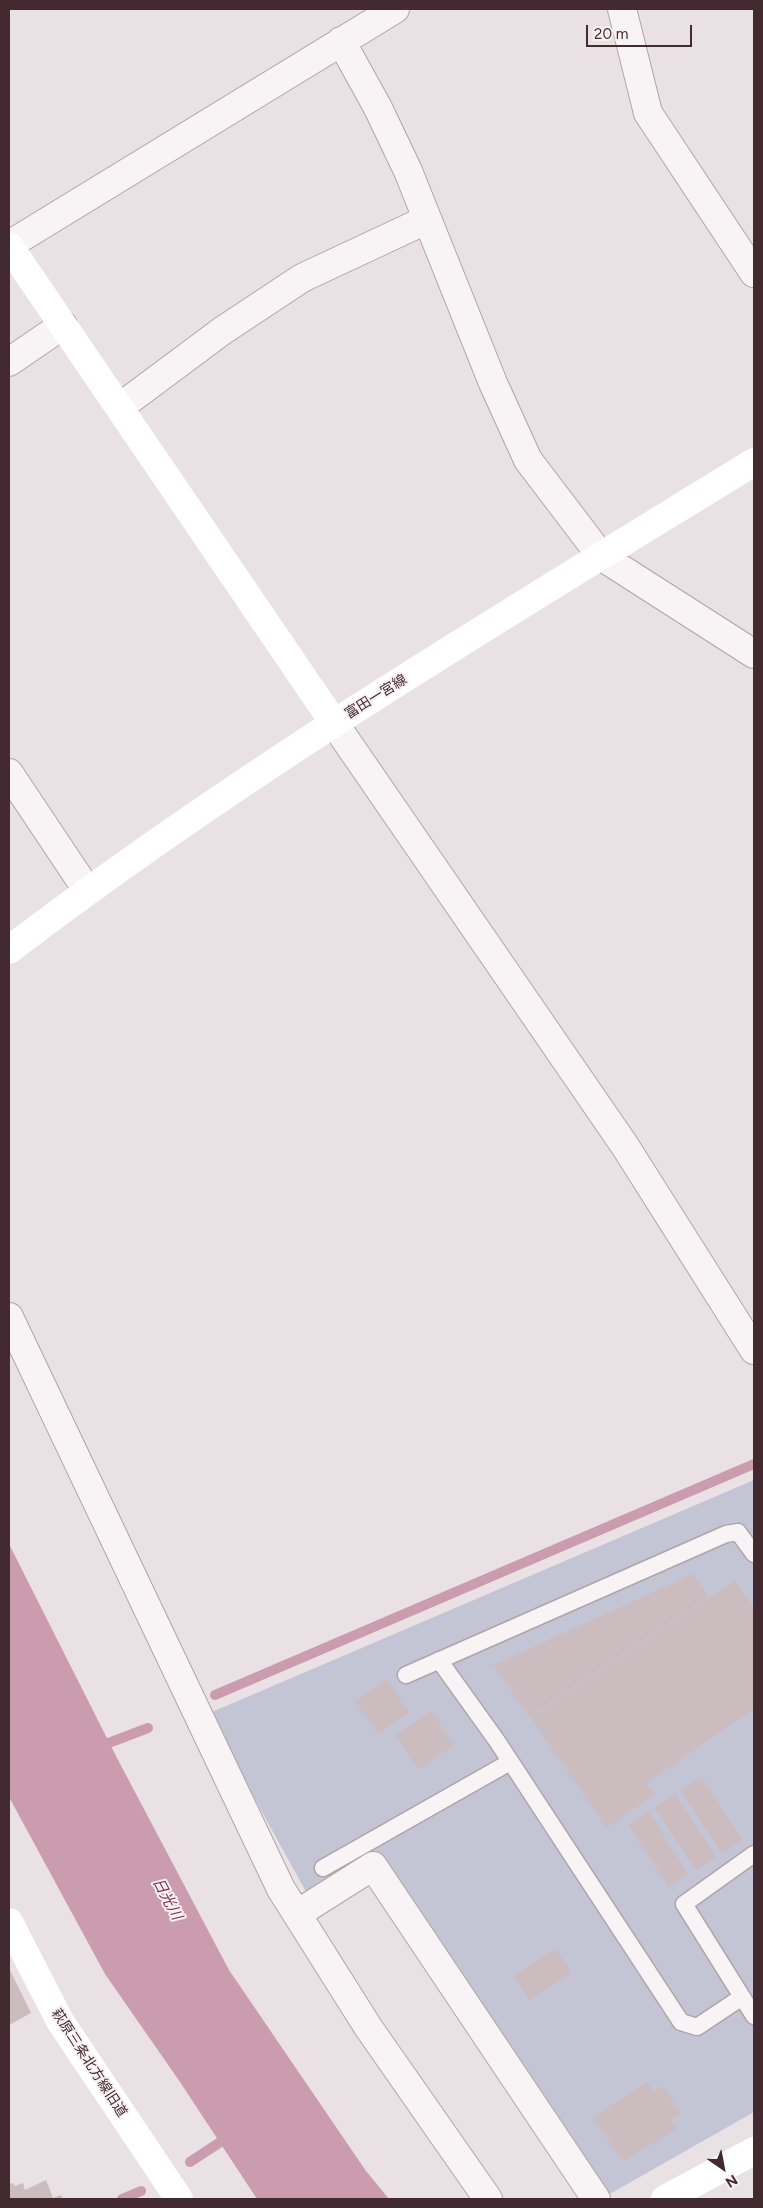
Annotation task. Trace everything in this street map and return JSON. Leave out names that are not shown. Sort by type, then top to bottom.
[{"type":"street","points":[[395,9],[9,245],[625,1146],[754,1350]]},
{"type":"street","points":[[622,9],[648,113],[754,273]]},
{"type":"street","points":[[341,41],[378,108],[408,171],[426,220],[493,383],[528,460],[601,556],[754,654]]},
{"type":"street","points":[[120,406],[222,331],[302,278],[426,220]]},
{"type":"street","points":[[9,362],[63,325]]},
{"type":"street","name":"富田一宮線","points":[[9,950],[87,890],[334,723],[754,462]]},
{"type":"street","points":[[9,773],[87,890]]},
{"type":"street","points":[[9,1316],[281,1889],[368,2027],[488,2199]]},
{"type":"street","points":[[297,1914],[372,1866],[596,2199]]},
{"type":"street","name":"萩原三条北方線旧道","points":[[9,1922],[60,2021],[179,2199]]},
{"type":"street","points":[[665,2199],[754,2151]]},
{"type":"lane","points":[[406,1674],[726,1534],[738,1532],[754,1554]]},
{"type":"lane","points":[[439,1660],[510,1762],[681,2022],[697,2027],[742,1997]]},
{"type":"lane","points":[[323,1868],[510,1762]]},
{"type":"lane","points":[[754,1854],[684,1904],[754,2016]]},
{"type":"shaded area","points":[[754,1480],[754,2112],[608,2195],[380,1856],[310,1899],[246,1783],[212,1712]]},
{"type":"water","name":"日光川","points":[[9,1544],[117,1758],[229,1970],[366,2171],[389,2199],[257,2199],[180,2082],[105,1974],[9,1797]]},
{"type":"building","points":[[693,1574],[708,1597],[529,1717],[494,1665]]},
{"type":"building","points":[[735,1580],[754,1608],[754,1709],[646,1783],[654,1795],[606,1828],[531,1717]]},
{"type":"building","points":[[386,1679],[409,1713],[378,1734],[355,1701]]},
{"type":"building","points":[[431,1711],[454,1745],[418,1769],[395,1735]]},
{"type":"building","points":[[702,1777],[742,1840],[722,1853],[681,1790]]},
{"type":"building","points":[[675,1794],[716,1857],[696,1870],[655,1807]]},
{"type":"building","points":[[648,1811],[688,1874],[669,1887],[628,1825]]},
{"type":"building","points":[[556,1949],[572,1973],[529,2000],[514,1975]]},
{"type":"building","points":[[9,1968],[31,2013],[9,2025]]},
{"type":"building","points":[[647,2082],[654,2092],[663,2086],[681,2114],[671,2120],[677,2128],[623,2162],[593,2117]]},
{"type":"building","points":[[46,2180],[53,2198],[61,2195],[63,2199],[9,2199],[9,2184],[13,2183],[15,2186],[23,2183],[25,2190]]},
{"type":"waterway","points":[[215,1695],[754,1464]]},
{"type":"waterway","points":[[98,1747],[148,1728]]},
{"type":"waterway","points":[[190,2162],[231,2135]]},
{"type":"waterway","points":[[122,2199],[141,2191]]}]
